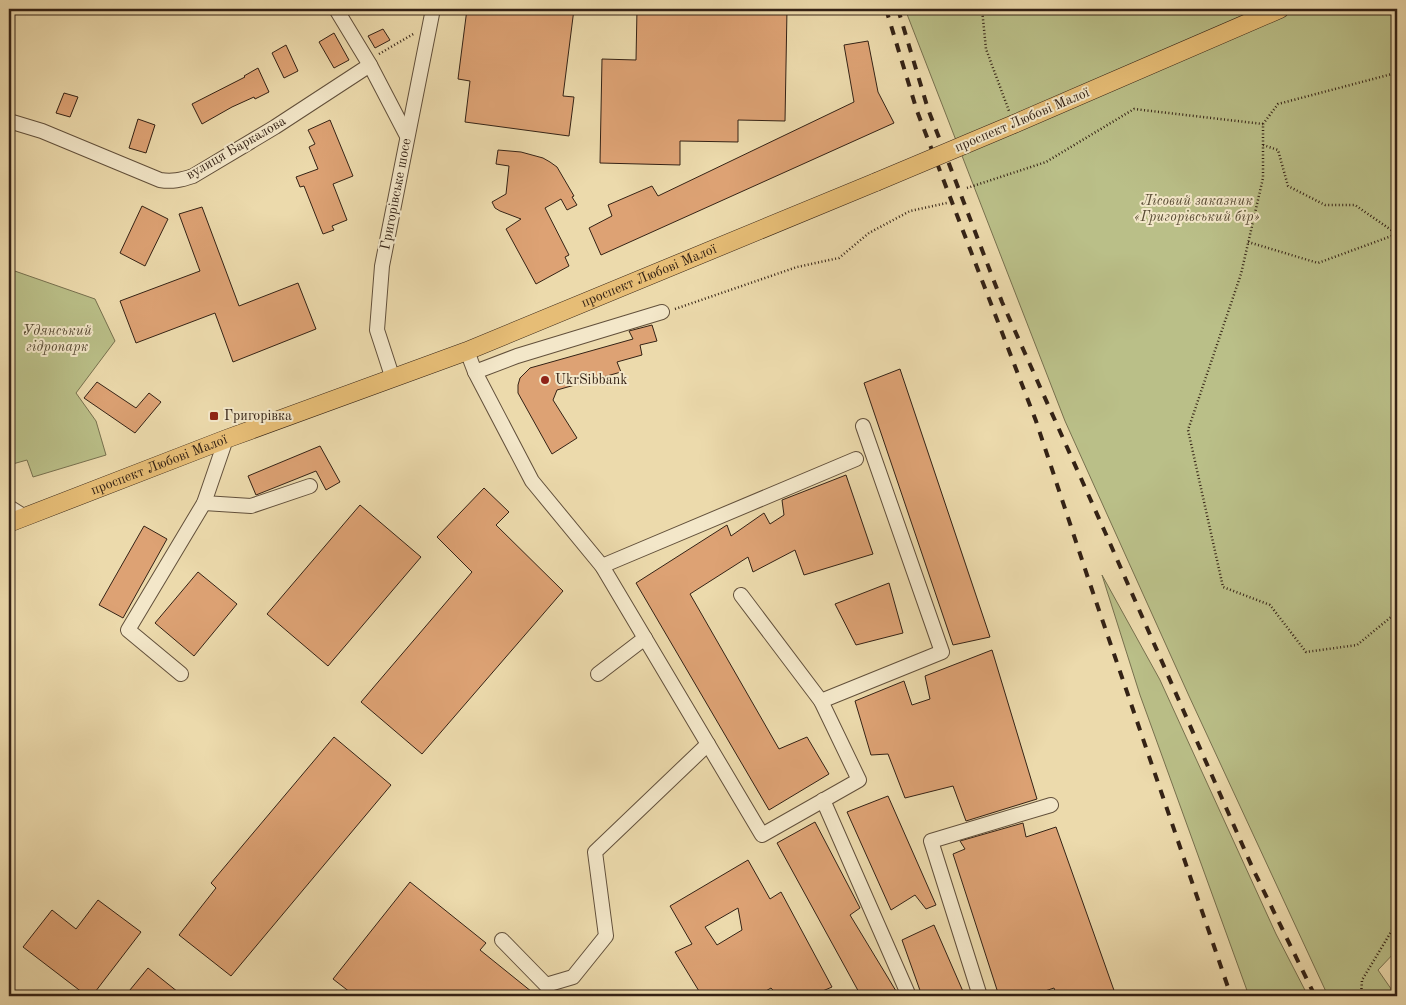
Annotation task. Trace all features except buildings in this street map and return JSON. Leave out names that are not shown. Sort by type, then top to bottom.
[{"type":"main road","name":"проспект Любові Малої","points":[[17,520],[467,351],[1014,124],[1280,9]]},
{"type":"street","points":[[336,9],[370,65],[407,136]]},
{"type":"street","name":"Григорівське шосе","points":[[393,379],[377,330],[382,266],[433,9]]},
{"type":"street","name":"вулиця Баркалова","points":[[9,120],[42,131],[154,178],[170,182],[193,176],[275,127],[370,65]]},
{"type":"street","points":[[475,372],[517,356],[662,312]]},
{"type":"street","points":[[467,351],[475,372],[532,481],[602,566],[762,835],[859,780],[821,701],[741,596]]},
{"type":"street","points":[[821,701],[942,652],[863,426]]},
{"type":"street","points":[[181,674],[128,630],[204,503],[226,440]]},
{"type":"street","points":[[602,566],[856,459]]},
{"type":"street","points":[[204,503],[251,506],[310,486]]},
{"type":"street","points":[[9,506],[17,520]]},
{"type":"street","points":[[598,674],[645,638]]},
{"type":"street","points":[[502,940],[546,985],[573,977],[606,936],[595,852],[708,744]]},
{"type":"street","points":[[823,800],[909,996]]},
{"type":"street","points":[[980,996],[931,841],[1051,805]]},
{"type":"path","points":[[982,9],[986,49],[1014,124]]},
{"type":"path","points":[[370,65],[378,54],[431,23]]},
{"type":"path","points":[[1397,63],[1392,74],[1278,104],[1263,124],[1263,178],[1241,274],[1188,430],[1223,587],[1270,605],[1306,652],[1357,645],[1391,617],[1397,616]]},
{"type":"path","points":[[967,188],[1046,162],[1134,109],[1263,124]]},
{"type":"path","points":[[1263,145],[1278,150],[1288,186],[1325,204],[1355,205],[1397,234]]},
{"type":"path","points":[[662,312],[797,266],[839,258],[869,234],[910,211],[948,203]]},
{"type":"path","points":[[1248,242],[1318,263],[1397,234]]},
{"type":"path","points":[[1361,996],[1362,980],[1397,922]]},
{"type":"green space","name":"Лісовий заказник «Григорівський бір»","points":[[905,9],[1397,9],[1397,950],[1378,970],[1396,996],[1328,996],[1189,696],[1065,421]]},
{"type":"green space","name":"Удянський гідропарк","points":[[9,269],[95,299],[115,341],[76,393],[96,421],[106,455],[33,477],[27,460],[9,465]]},
{"type":"green space","points":[[1102,575],[1160,680],[1276,934],[1308,996],[1249,996],[1140,695]]},
{"type":"railway","points":[[886,9],[917,111],[1036,421],[1231,996]]},
{"type":"railway","points":[[898,9],[928,109],[1002,302],[1253,869],[1315,996]]},
{"type":"place","name":"UkrSibbank","points":[[545,380]]},
{"type":"place","name":"Григорівка","points":[[214,416]]}]
